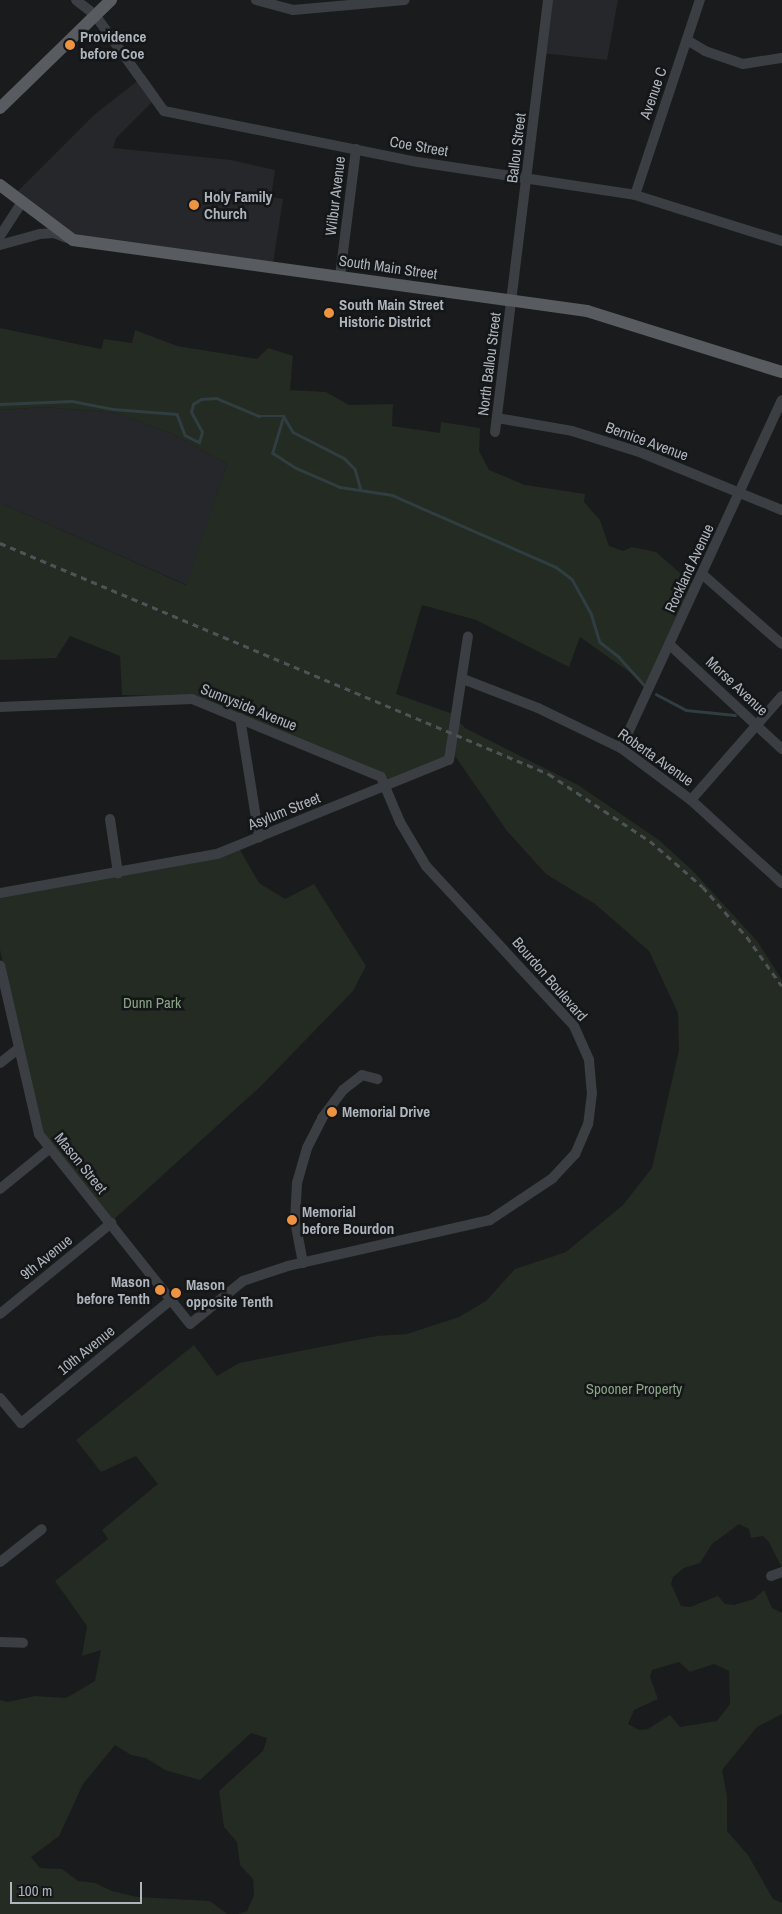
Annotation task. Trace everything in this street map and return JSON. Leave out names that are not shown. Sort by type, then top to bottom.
[{"type":"main road","points":[[0,108],[111,0]]},
{"type":"main road","name":"South Main Street","points":[[0,185],[73,240],[587,311],[782,372]]},
{"type":"street","name":"Coe Street","points":[[76,0],[95,15],[164,111],[356,149],[635,195],[782,241]]},
{"type":"street","points":[[256,0],[293,10],[405,0]]},
{"type":"street","points":[[293,10],[297,0]]},
{"type":"street","name":"Ballou Street","points":[[512,300],[548,0]]},
{"type":"street","name":"Avenue C","points":[[635,195],[700,0]]},
{"type":"street","points":[[687,40],[706,52],[742,64],[782,58]]},
{"type":"street","name":"Wilbur Avenue","points":[[340,276],[356,149]]},
{"type":"street","points":[[0,236],[22,202]]},
{"type":"street","points":[[0,245],[40,234],[54,233],[73,240]]},
{"type":"street","name":"North Ballou Street","points":[[495,432],[512,300]]},
{"type":"street","name":"Rockland Avenue","points":[[621,748],[782,400]]},
{"type":"street","name":"Bernice Avenue","points":[[497,418],[572,431],[642,453],[782,510]]},
{"type":"street","points":[[702,574],[782,644]]},
{"type":"street","name":"Asylum Street","points":[[0,893],[217,854],[449,760],[463,679],[468,636]]},
{"type":"street","name":"Morse Avenue","points":[[670,644],[782,749]]},
{"type":"street","name":"Roberta Avenue","points":[[463,679],[538,708],[621,748],[691,800],[782,883]]},
{"type":"street","points":[[691,800],[782,696]]},
{"type":"street","name":"Sunnyside Avenue","points":[[0,707],[179,698],[192,699],[381,777],[384,787]]},
{"type":"street","points":[[240,718],[259,837]]},
{"type":"street","name":"Bourdon Boulevard","points":[[190,1324],[243,1281],[303,1262],[490,1220],[553,1178],[575,1154],[588,1124],[592,1093],[589,1060],[574,1026],[426,866],[400,822],[384,787]]},
{"type":"street","points":[[110,819],[118,873]]},
{"type":"street","name":"Mason Street","points":[[0,965],[39,1134],[190,1324]]},
{"type":"street","points":[[0,1063],[19,1048]]},
{"type":"street","points":[[303,1262],[295,1221],[298,1183],[307,1148],[322,1118],[343,1090],[362,1075],[377,1079]]},
{"type":"street","points":[[0,1189],[49,1148]]},
{"type":"street","name":"9th Avenue","points":[[0,1314],[110,1223]]},
{"type":"street","name":"10th Avenue","points":[[0,1398],[21,1423],[171,1300]]},
{"type":"street","points":[[0,1562],[42,1529]]},
{"type":"street","points":[[771,1576],[782,1572]]},
{"type":"street","points":[[0,1642],[23,1643]]},
{"type":"shaded area","points":[[547,0],[618,0],[607,60],[541,53]]},
{"type":"shaded area","points":[[145,75],[159,95],[116,138],[113,148],[231,160],[275,170],[271,197],[283,199],[273,263],[76,237],[17,192],[94,115]]},
{"type":"shaded area","points":[[44,407],[117,413],[173,434],[227,464],[187,585],[0,503],[0,410]]},
{"type":"green space","name":"Spooner Property","points":[[0,328],[101,349],[104,339],[132,343],[135,330],[177,346],[257,359],[268,348],[293,356],[290,390],[326,392],[349,405],[393,404],[392,426],[440,433],[441,422],[480,428],[479,451],[489,470],[525,485],[585,494],[584,502],[600,520],[609,546],[623,551],[632,547],[656,552],[695,586],[649,686],[580,637],[569,667],[476,620],[422,605],[396,694],[453,714],[465,728],[578,785],[659,840],[693,871],[757,941],[782,980],[782,1568],[769,1542],[763,1536],[751,1538],[749,1529],[739,1524],[712,1544],[700,1563],[684,1568],[673,1577],[671,1584],[681,1606],[690,1607],[718,1596],[725,1604],[734,1605],[754,1599],[764,1590],[772,1608],[782,1613],[782,1714],[757,1727],[722,1770],[727,1796],[727,1831],[748,1855],[773,1899],[782,1903],[782,1914],[238,1914],[247,1911],[254,1895],[253,1879],[240,1865],[237,1842],[224,1827],[219,1791],[263,1751],[267,1738],[251,1733],[200,1780],[165,1770],[146,1758],[131,1755],[115,1745],[83,1784],[59,1836],[31,1857],[40,1868],[62,1869],[78,1881],[95,1883],[112,1891],[137,1897],[210,1901],[227,1914],[0,1914],[0,1700],[8,1702],[35,1696],[66,1698],[95,1681],[101,1650],[82,1656],[87,1626],[55,1581],[108,1539],[102,1530],[158,1484],[136,1456],[101,1472],[76,1440],[194,1345],[217,1376],[239,1363],[377,1336],[407,1334],[459,1317],[486,1301],[515,1269],[566,1252],[623,1205],[652,1168],[679,1050],[678,1013],[649,951],[595,904],[546,874],[507,831],[448,746],[445,764],[385,788],[381,776],[189,697],[122,695],[120,656],[70,636],[56,658],[0,660],[0,503],[186,585],[227,464],[173,434],[117,413],[44,407],[0,410]],"holes":[[[679,1662],[690,1672],[714,1664],[729,1671],[730,1704],[717,1721],[680,1727],[670,1715],[648,1729],[639,1730],[628,1724],[634,1710],[658,1699],[650,1677],[652,1670]]]},
{"type":"green space","name":"Dunn Park","points":[[237,845],[259,883],[285,899],[314,884],[366,966],[353,991],[260,1087],[111,1222],[42,1131],[0,950],[0,895]]},
{"type":"waterway","points":[[0,404],[72,401],[113,409],[177,414],[185,435],[199,442],[202,432],[191,412],[193,404],[201,399],[216,398],[259,416],[284,416],[273,453],[296,468],[340,487],[392,495],[556,567],[572,579],[591,613],[600,642],[619,657],[644,685]]},
{"type":"waterway","points":[[284,417],[293,432],[344,458],[355,469],[361,490]]},
{"type":"waterway","points":[[656,694],[686,710],[735,715]]},
{"type":"railway","points":[[0,543],[549,774],[650,841],[703,887],[747,937],[782,986]]},
{"type":"place","name":"Providence before Coe","points":[[70,45]]},
{"type":"place","name":"Holy Family Church","points":[[194,205]]},
{"type":"place","name":"South Main Street Historic District","points":[[329,313]]},
{"type":"place","name":"Memorial Drive","points":[[332,1112]]},
{"type":"place","name":"Memorial before Bourdon","points":[[292,1220]]},
{"type":"place","name":"Mason before Tenth","points":[[160,1290]]},
{"type":"place","name":"Mason opposite Tenth","points":[[176,1293]]}]
